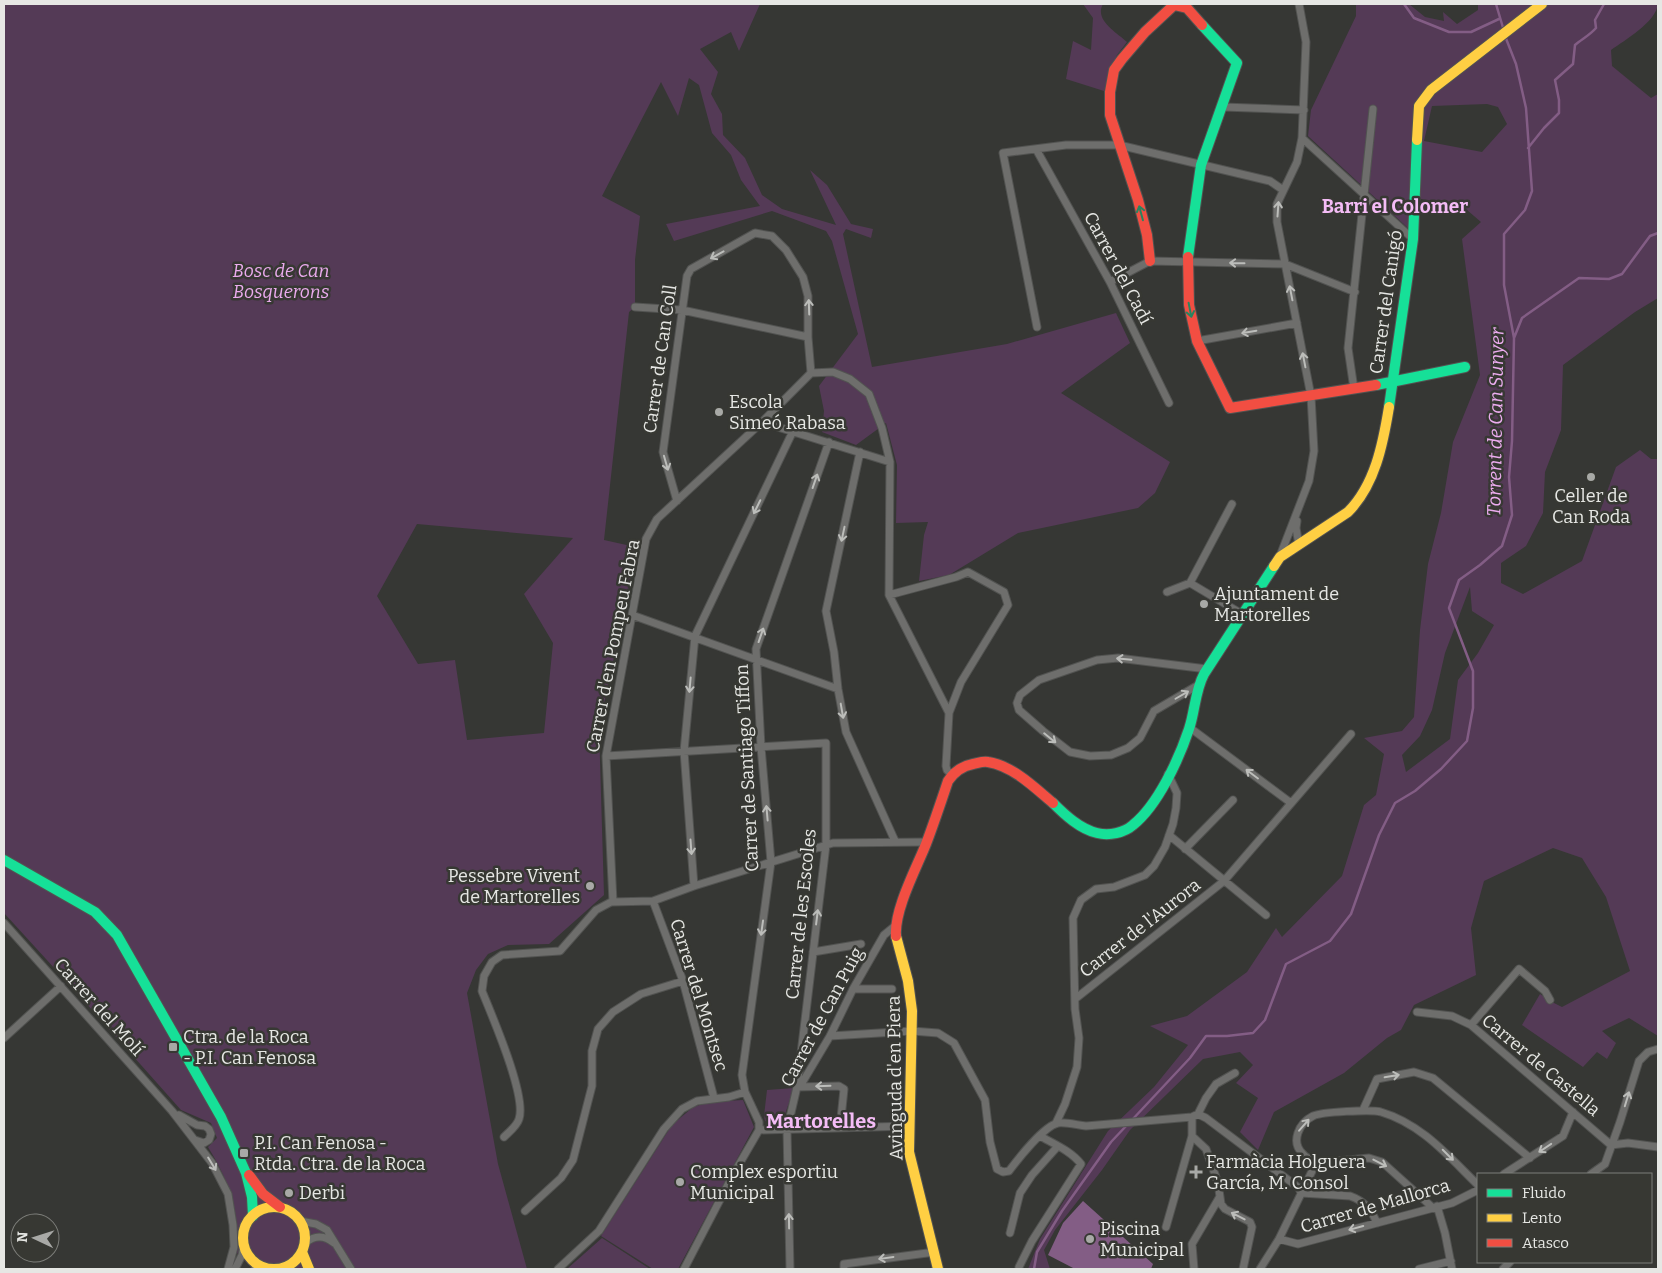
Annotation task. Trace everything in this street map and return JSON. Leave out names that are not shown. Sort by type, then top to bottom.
[{"type":"street","points":[[889,595],[968,572],[1004,592],[1008,605],[961,682],[949,713],[946,766],[952,775],[973,762],[994,762],[1016,773],[1075,822],[1103,834],[1112,835],[1127,830],[1152,805],[1189,727],[1202,677],[1280,557],[1309,481],[1314,451],[1311,396],[1277,222],[1277,204],[1297,162],[1302,138],[1306,42],[1299,4]]},
{"type":"street","points":[[1150,260],[1148,234],[1110,115],[1110,92],[1114,70],[1122,59],[1145,32],[1174,5],[1187,8],[1237,63],[1202,165],[1187,262],[1189,305],[1197,341],[1230,408],[1354,389],[1465,367]]},
{"type":"street","name":"Carrer del Canigó","points":[[1280,557],[1313,537],[1353,508],[1368,485],[1384,440],[1413,239],[1419,106],[1431,90],[1538,7]]},
{"type":"street","points":[[1223,107],[1304,110]]},
{"type":"street","points":[[1354,389],[1348,348],[1374,109]]},
{"type":"street","points":[[1302,138],[1413,239]]},
{"type":"street","points":[[1037,327],[1002,153],[1066,145],[1119,145],[1270,181],[1283,190]]},
{"type":"street","name":"Carrer del Cadí","points":[[1036,149],[1110,282],[1169,403]]},
{"type":"street","name":"Carrer de Can Coll","points":[[677,500],[663,452],[687,276],[691,269],[756,233],[772,236],[786,250],[803,277],[808,296],[808,337]]},
{"type":"street","points":[[1110,282],[1150,260],[1285,264],[1355,292]]},
{"type":"street","points":[[635,307],[682,310],[808,337],[812,373],[833,372],[850,379],[869,394],[882,428],[890,462],[889,595],[949,713]]},
{"type":"street","points":[[1197,341],[1297,323]]},
{"type":"street","name":"Carrer d'en Pompeu Fabra","points":[[614,902],[606,756],[646,539],[657,519],[812,373]]},
{"type":"street","points":[[762,422],[890,462]]},
{"type":"street","points":[[694,886],[684,752],[695,636],[793,431]]},
{"type":"street","name":"Carrer de Santiago Tiffon","points":[[758,1130],[759,1122],[745,1092],[742,1075],[771,862],[761,747],[756,649],[829,442]]},
{"type":"street","points":[[860,452],[826,611],[846,732],[895,841]]},
{"type":"street","points":[[1168,592],[1190,583],[1232,504]]},
{"type":"street","points":[[1297,546],[1296,522],[1298,511]]},
{"type":"street","points":[[1296,522],[1302,532],[1313,537]]},
{"type":"street","points":[[1289,533],[1291,541],[1297,546]]},
{"type":"street","points":[[1190,583],[1242,614]]},
{"type":"street","points":[[632,615],[695,636],[838,689]]},
{"type":"street","points":[[1201,684],[1154,711],[1140,738],[1128,748],[1111,756],[1090,756],[1070,752],[1019,710],[1017,703],[1020,695],[1039,680],[1097,660],[1118,658],[1207,669]]},
{"type":"street","points":[[1189,727],[1291,803]]},
{"type":"street","name":"Carrer de l'Aurora","points":[[1075,999],[1224,881],[1352,734]]},
{"type":"street","name":"Carrer de les Escoles","points":[[761,747],[826,743],[826,845],[797,1087]]},
{"type":"street","points":[[606,756],[761,747]]},
{"type":"street","points":[[830,1036],[912,1031],[938,1033],[954,1043],[985,1100],[990,1142],[997,1169],[1003,1172],[1009,1171],[1040,1136],[1056,1123],[1065,1104],[1077,1068],[1079,1038],[1075,999],[1073,918],[1081,900],[1096,889],[1114,888],[1145,875],[1154,866],[1165,847],[1176,808],[1176,793],[1168,774]]},
{"type":"street","name":"Avinguda d'en Piera","points":[[938,1269],[910,1152],[912,1011],[908,981],[896,939],[895,926],[952,775]]},
{"type":"street","points":[[1186,849],[1233,800]]},
{"type":"street","points":[[1169,836],[1266,915]]},
{"type":"street","points":[[504,1137],[519,1121],[520,1112],[515,1079],[482,991],[484,976],[492,962],[502,955],[560,951],[596,910],[614,902],[653,901],[694,886],[833,843],[927,842]]},
{"type":"street","points":[[4,860],[86,906],[100,916],[113,930],[133,962],[217,1111],[243,1166],[253,1198],[253,1216],[245,1231],[242,1255],[235,1269]]},
{"type":"street","name":"Carrer del Montsec","points":[[653,901],[683,981],[714,1098]]},
{"type":"street","name":"Carrer del Molí","points":[[4,924],[172,1111],[212,1163],[228,1194],[233,1225],[234,1247],[228,1269]]},
{"type":"street","name":"Carrer de Can Puig","points":[[790,1269],[787,1130],[797,1087],[802,1083],[830,1036],[853,989],[884,935],[895,926]]},
{"type":"street","points":[[813,952],[861,944]]},
{"type":"street","points":[[1471,1025],[1519,969],[1545,991],[1550,1000]]},
{"type":"street","points":[[525,1211],[561,1178],[573,1160],[592,1086],[592,1050],[598,1029],[613,1012],[641,994],[683,981]]},
{"type":"street","points":[[4,1038],[61,986]]},
{"type":"street","points":[[853,989],[892,988]]},
{"type":"street","name":"Carrer de Castella","points":[[1417,1012],[1452,1016],[1471,1025],[1611,1145]]},
{"type":"street","points":[[1592,1173],[1605,1164],[1639,1061],[1648,1052],[1658,1049]]},
{"type":"street","points":[[1363,1110],[1377,1079],[1414,1072],[1433,1078],[1530,1158]]},
{"type":"street","points":[[1166,1227],[1192,1136],[1195,1115],[1216,1084],[1235,1073]]},
{"type":"street","points":[[797,1087],[839,1086],[844,1089],[840,1128]]},
{"type":"street","points":[[558,1269],[599,1231],[664,1129],[682,1109],[697,1101],[729,1097],[745,1092]]},
{"type":"street","points":[[1452,1269],[1445,1233],[1435,1207],[1382,1162],[1368,1158],[1316,1163],[1303,1154],[1298,1147],[1296,1136],[1301,1126],[1313,1116],[1363,1110],[1380,1111],[1408,1123],[1434,1142],[1477,1185]]},
{"type":"street","name":"Carrer del Molí","points":[[172,1111],[185,1120],[209,1129],[211,1134],[209,1140],[204,1143],[195,1140]]},
{"type":"street","points":[[1506,1173],[1563,1136],[1573,1112]]},
{"type":"street","points":[[1056,1123],[1086,1126],[1203,1115],[1299,1188],[1301,1193]]},
{"type":"street","points":[[684,1269],[758,1130],[910,1126]]},
{"type":"street","points":[[1019,1268],[1032,1241],[1080,1164],[1074,1155],[1040,1136]]},
{"type":"street","points":[[1192,1136],[1206,1149],[1218,1183],[1219,1198],[1225,1209],[1250,1222],[1252,1227],[1243,1269]]},
{"type":"street","points":[[1611,1145],[1628,1143],[1658,1147]]},
{"type":"street","points":[[1010,1233],[1020,1193],[1032,1175],[1058,1146]]},
{"type":"street","points":[[1260,1269],[1279,1239],[1316,1163]]},
{"type":"street","points":[[243,1166],[263,1194],[293,1214],[300,1221],[304,1233],[303,1248],[309,1269]]},
{"type":"street","name":"Carrer de Mallorca","points":[[1279,1239],[1298,1244],[1452,1202],[1477,1190]]},
{"type":"street","points":[[1301,1193],[1357,1198],[1364,1202],[1372,1212],[1377,1223]]},
{"type":"street","points":[[1194,1269],[1192,1244],[1219,1198]]},
{"type":"street","points":[[253,1216],[264,1209],[282,1208]]},
{"type":"street","points":[[300,1221],[323,1226],[350,1269]]},
{"type":"street","points":[[244,1245],[258,1268],[279,1269],[291,1264],[313,1237],[328,1238],[336,1245]]},
{"type":"street","points":[[844,1269],[844,1264],[934,1252]]},
{"type":"street","points":[[1419,1269],[1451,1261]]},
{"type":"green space","name":"Bosc de Can Bosquerons","points":[[4,4],[760,4],[739,51],[731,32],[700,49],[718,72],[711,94],[722,114],[723,135],[745,158],[762,195],[782,209],[836,225],[810,170],[827,185],[851,224],[873,229],[871,238],[846,229],[843,234],[872,367],[1007,344],[1116,313],[1130,343],[1061,393],[1170,462],[1155,493],[1138,508],[1018,533],[949,575],[919,581],[924,535],[928,522],[896,523],[897,465],[886,423],[856,445],[822,432],[824,411],[819,386],[858,334],[832,241],[826,231],[772,211],[674,241],[666,224],[760,206],[741,180],[731,155],[712,133],[699,85],[689,78],[678,116],[661,82],[602,196],[640,216],[635,260],[635,307],[629,312],[604,540],[640,548],[633,569],[599,727],[604,895],[549,944],[508,945],[488,954],[476,970],[467,993],[498,1164],[527,1269],[253,1269],[237,1253],[237,1224],[232,1197],[222,1172],[208,1147],[217,1138],[211,1123],[181,1110],[4,913]],"holes":[[[417,524],[573,538],[524,594],[553,643],[544,733],[467,740],[455,660],[418,664],[377,596]]]},
{"type":"green space","points":[[1083,4],[1103,4],[1101,15],[1104,20],[1112,30],[1127,42],[1117,55],[1104,91],[1066,79],[1073,41],[1091,50],[1093,18]]},
{"type":"green space","points":[[1356,4],[1409,4],[1425,17],[1444,21],[1443,12],[1457,24],[1478,10],[1478,4],[1658,4],[1656,11],[1646,24],[1611,50],[1612,66],[1651,98],[1658,94],[1658,298],[1635,312],[1563,365],[1561,430],[1545,472],[1543,513],[1526,546],[1501,563],[1501,583],[1523,594],[1582,561],[1616,467],[1640,450],[1651,459],[1658,459],[1658,1036],[1629,1018],[1602,1031],[1616,1043],[1607,1059],[1597,1052],[1583,1067],[1522,1025],[1540,994],[1562,1007],[1630,971],[1606,897],[1582,858],[1553,848],[1484,881],[1471,928],[1476,975],[1414,1005],[1401,1030],[1387,1038],[1344,1073],[1274,1112],[1258,1150],[1240,1132],[1258,1098],[1236,1083],[1253,1065],[1240,1052],[1203,1059],[1130,1130],[1102,1170],[1055,1230],[1044,1250],[1050,1269],[1028,1269],[1040,1239],[1108,1131],[1154,1087],[1188,1045],[1150,1026],[1187,1016],[1247,972],[1276,928],[1282,937],[1342,876],[1364,805],[1376,795],[1384,754],[1364,738],[1402,731],[1414,717],[1420,630],[1428,564],[1441,513],[1453,442],[1480,375],[1462,239],[1481,222],[1467,210],[1409,196],[1409,229],[1308,136],[1311,110],[1356,16]],"holes":[[[1487,104],[1498,107],[1507,124],[1482,152],[1424,141],[1432,106]],[[1470,587],[1472,611],[1494,625],[1478,653],[1458,680],[1450,739],[1406,772],[1402,755],[1420,736],[1432,710],[1445,653]]]},
{"type":"green space","points":[[794,1088],[782,1123],[773,1124],[765,1121],[767,1090]]},
{"type":"green space","name":"Complex esportiu Municipal","points":[[743,1100],[754,1127],[678,1269],[653,1269],[601,1236],[672,1125],[692,1108],[707,1102]]},
{"type":"green space","points":[[602,1238],[650,1269],[567,1269]]},
{"type":"shaded area","name":"Piscina Municipal","points":[[1083,1201],[1153,1264],[1151,1269],[1075,1269],[1048,1255],[1063,1223]]},
{"type":"waterway","points":[[1404,4],[1414,18],[1449,32],[1471,32],[1499,19]]},
{"type":"waterway","name":"Torrent de Can Sunyer","points":[[1496,4],[1504,31]]},
{"type":"waterway","points":[[1528,148],[1559,113],[1559,100],[1555,80],[1573,64],[1575,45],[1596,28],[1595,20],[1604,4]]},
{"type":"waterway","name":"Torrent de Can Sunyer","points":[[1131,1121],[1190,1058],[1206,1036],[1253,1033],[1265,1020],[1286,964],[1330,941],[1351,914],[1379,835],[1395,803],[1415,791],[1441,769],[1467,741],[1473,708],[1473,671],[1449,608],[1459,580],[1502,546],[1512,515],[1509,477],[1512,441],[1514,338],[1504,285],[1504,234],[1525,210],[1532,191],[1526,108],[1516,64],[1505,36]]},
{"type":"waterway","points":[[1514,338],[1522,318],[1579,278],[1609,279],[1622,274],[1650,236],[1658,233]]},
{"type":"waterway","name":"Torrent de Can Sunyer","points":[[1034,1269],[1037,1252],[1062,1211],[1111,1142],[1127,1125]]},
{"type":"traffic: fast","points":[[1188,257],[1201,165],[1237,63],[1202,25]]},
{"type":"traffic: fast","points":[[1389,407],[1413,239],[1417,140]]},
{"type":"traffic: fast","points":[[1376,385],[1465,367]]},
{"type":"traffic: fast","points":[[1053,803],[1079,825],[1102,834],[1125,830],[1142,816],[1151,806],[1167,781],[1180,754],[1204,674],[1274,566]]},
{"type":"traffic: fast","points":[[4,860],[95,912],[117,935],[221,1117],[246,1173],[252,1197],[253,1216]]},
{"type":"traffic: slow","points":[[1417,140],[1419,106],[1431,90],[1542,4]]},
{"type":"traffic: slow","points":[[1274,566],[1280,557],[1348,512],[1357,501],[1371,477],[1381,449],[1389,407]]},
{"type":"traffic: slow","points":[[896,936],[908,981],[912,1011],[909,1152],[938,1269]]},
{"type":"traffic: slow","points":[[274,1207],[291,1212],[296,1216],[300,1221],[305,1238],[300,1255],[296,1260],[291,1264],[274,1269],[257,1264],[252,1260],[248,1255],[243,1238],[248,1221],[252,1216],[257,1212],[274,1207]]},
{"type":"traffic: slow","points":[[302,1252],[309,1269]]},
{"type":"traffic: jam","points":[[1150,261],[1147,235],[1138,200],[1110,115],[1110,92],[1114,70],[1145,32],[1174,5],[1187,8],[1202,25]]},
{"type":"traffic: jam","points":[[1188,257],[1189,305],[1197,341],[1230,408],[1376,385]]},
{"type":"traffic: jam","points":[[896,936],[898,914],[906,890],[926,844],[948,781],[956,772],[965,766],[980,762],[997,764],[1023,778],[1053,803]]},
{"type":"traffic: jam","points":[[249,1175],[263,1194],[280,1207]]},
{"type":"place","name":"Escola Simeó Rabasa","points":[[719,412]]},
{"type":"place","name":"Celler de Can Roda","points":[[1591,477]]},
{"type":"place","name":"Ajuntament de Martorelles","points":[[1204,604]]},
{"type":"place","name":"Pessebre Vivent de Martorelles","points":[[590,886]]},
{"type":"place","name":"Ctra. de la Roca - P.I. Can Fenosa","points":[[173,1047]]},
{"type":"place","name":"P.I. Can Fenosa - Rtda. Ctra. de la Roca","points":[[244,1153]]},
{"type":"place","name":"Farmàcia Holguera García, M. Consol","points":[[1196,1172]]},
{"type":"place","name":"Complex esportiu Municipal","points":[[680,1182]]},
{"type":"place","name":"Derbi","points":[[289,1193]]},
{"type":"place","name":"Piscina Municipal","points":[[1090,1239]]},
{"type":"district","name":"Barri el Colomer","points":[[1395,206]]},
{"type":"district","name":"Martorelles","points":[[821,1121]]}]
